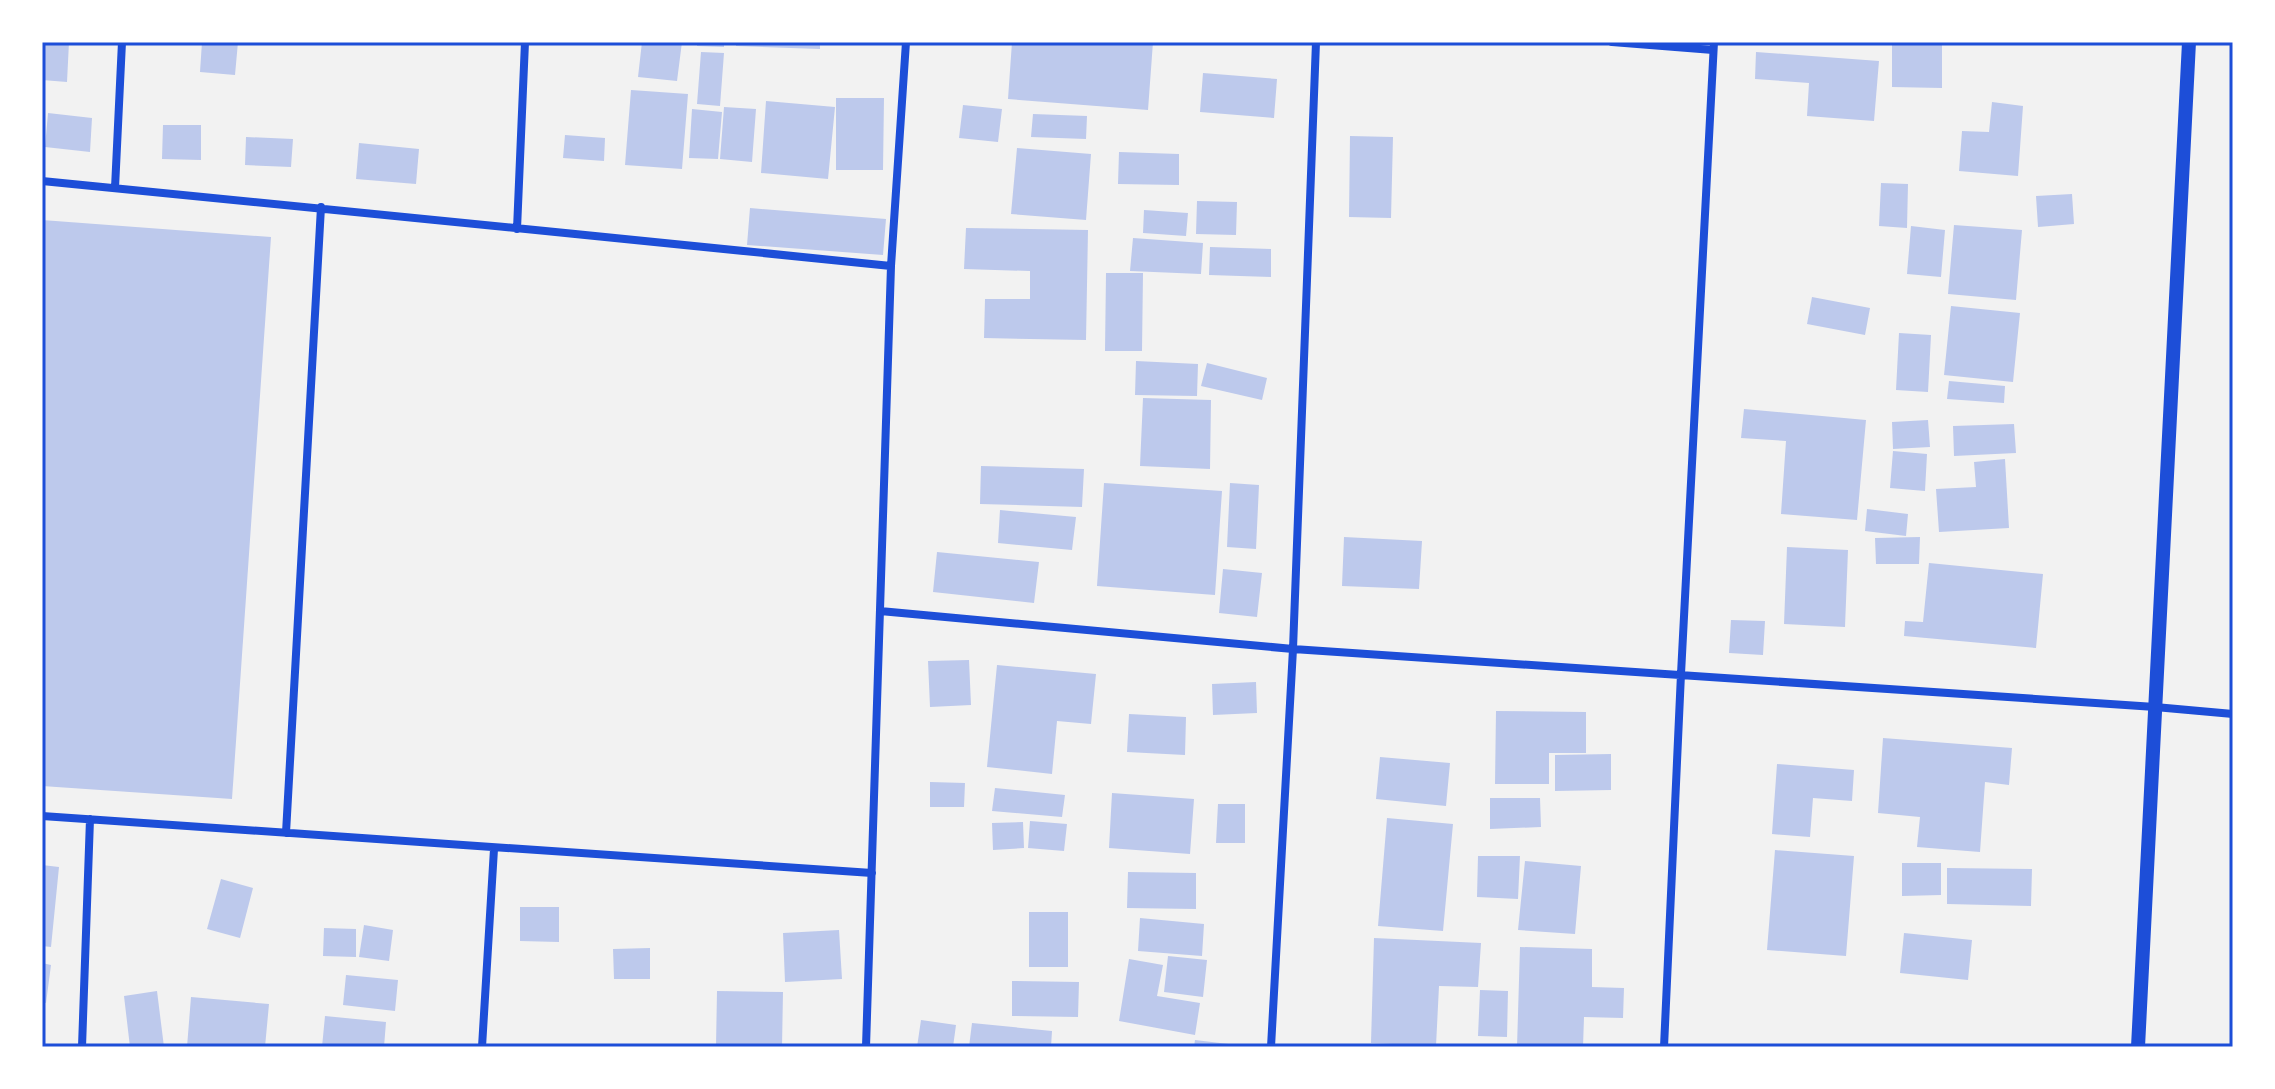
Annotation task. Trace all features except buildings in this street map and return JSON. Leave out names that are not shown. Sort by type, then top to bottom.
[{"type":"street","points":[[115,188],[122,42]]},
{"type":"street","points":[[517,229],[525,42]]},
{"type":"street","points":[[866,1047],[891,266],[906,42]]},
{"type":"street","points":[[1271,1047],[1293,649],[1316,42]]},
{"type":"street","points":[[1612,42],[1714,46],[1664,1047]]},
{"type":"street","points":[[2138,1047],[2189,42]]},
{"type":"street","points":[[42,181],[891,266]]},
{"type":"street","points":[[286,833],[321,207]]},
{"type":"street","points":[[880,611],[1293,649],[2233,714]]},
{"type":"street","points":[[42,816],[872,873]]},
{"type":"street","points":[[82,1047],[90,819]]},
{"type":"street","points":[[482,1047],[494,849]]}]
